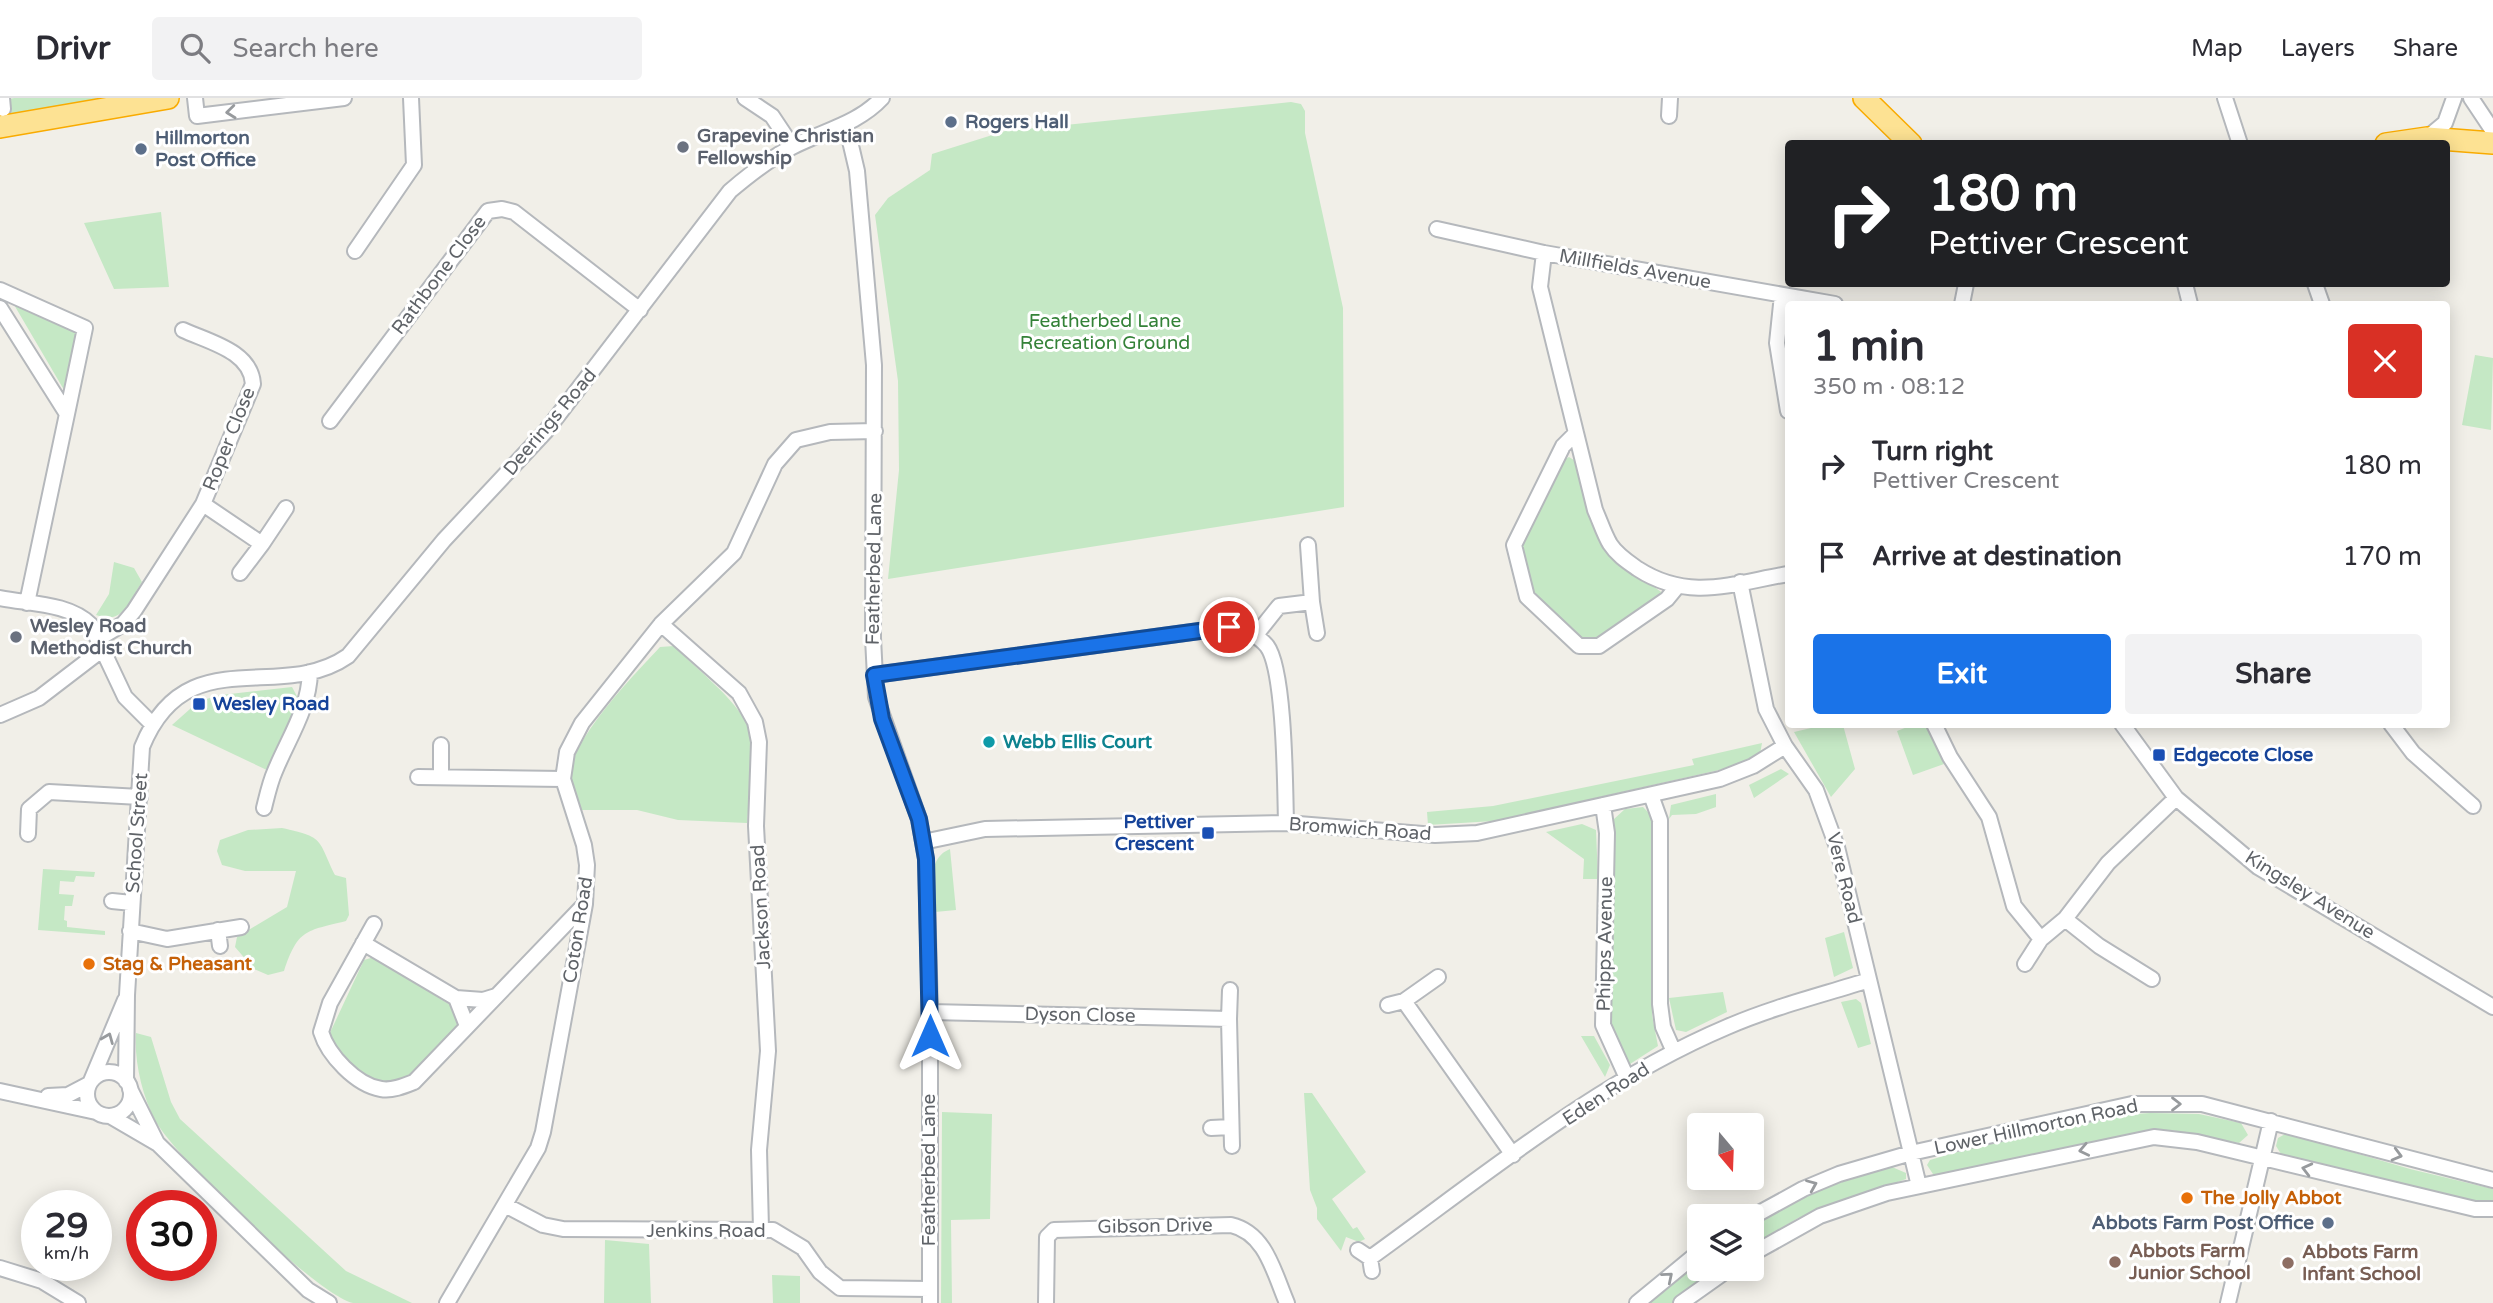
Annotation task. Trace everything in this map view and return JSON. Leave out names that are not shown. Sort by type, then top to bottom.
[{"type":"highway","points":[[2,111],[168,98]]},
{"type":"highway","points":[[1864,98],[1907,140]]},
{"type":"highway","points":[[2413,140],[2427,138],[2493,143]]},
{"type":"street","points":[[195,98],[197,116],[344,98]]},
{"type":"street","points":[[355,251],[414,165],[411,98]]},
{"type":"street","points":[[745,98],[772,116],[792,146]]},
{"type":"street","name":"Deerings Road","points":[[191,690],[222,680],[310,672],[334,666],[348,656],[444,540],[546,431],[730,191],[759,166],[792,146],[870,111],[882,98]]},
{"type":"street","points":[[1669,116],[1670,98]]},
{"type":"street","points":[[2225,98],[2239,140]]},
{"type":"street","points":[[2427,138],[2445,123],[2454,98]]},
{"type":"street","points":[[2471,98],[2493,131]]},
{"type":"street","name":"Featherbed Lane","points":[[846,124],[857,171],[874,365],[874,675],[882,719],[919,819],[926,859],[930,1012],[930,1296]]},
{"type":"street","name":"Rathbone Close","points":[[330,421],[488,211],[502,209],[514,212],[640,310]]},
{"type":"street","name":"Millfields Avenue","points":[[1437,229],[1544,253],[1817,301]]},
{"type":"street","points":[[1544,253],[1540,287],[1595,510],[1611,544],[1625,561],[1653,579],[1676,587],[1696,590],[1785,574]]},
{"type":"street","points":[[0,290],[85,328],[27,603]]},
{"type":"street","points":[[1782,295],[1777,343],[1785,392]]},
{"type":"street","points":[[0,307],[67,414]]},
{"type":"street","name":"Roper Close","points":[[0,715],[39,698],[123,625],[203,504],[247,401],[252,376],[239,356],[183,330]]},
{"type":"street","points":[[418,777],[563,779],[567,752],[582,723],[660,624],[734,553],[775,464],[796,440],[830,432],[875,431]]},
{"type":"street","points":[[1576,433],[1563,446],[1515,540],[1527,597],[1579,646],[1589,648],[1599,646],[1667,599],[1676,587]]},
{"type":"street","name":"Roper Close","points":[[203,504],[262,544]]},
{"type":"street","points":[[240,573],[286,508]]},
{"type":"street","points":[[1308,545],[1317,633]]},
{"type":"street","name":"Vere Road","points":[[1740,582],[1766,709],[1785,746],[1816,790],[1828,815],[1919,1186]]},
{"type":"street","points":[[0,598],[72,611],[91,625],[125,697],[152,724]]},
{"type":"street","points":[[1255,636],[1279,606],[1312,603]]},
{"type":"street","name":"Jackson Road","points":[[660,624],[739,694],[755,722],[759,742],[756,826],[768,1051],[759,1150],[761,1229]]},
{"type":"street","points":[[874,675],[1229,627],[1243,629],[1267,646],[1278,685],[1286,823]]},
{"type":"street","points":[[264,808],[274,774],[304,709],[309,694],[310,672]]},
{"type":"street","name":"School Street","points":[[158,1144],[128,1085],[127,995],[142,747],[152,724],[169,703],[191,690]]},
{"type":"street","points":[[1936,728],[1950,757],[1989,817],[2014,906],[2041,939]]},
{"type":"street","name":"Kingsley Avenue","points":[[2125,728],[2176,798],[2258,867],[2493,1007]]},
{"type":"street","points":[[2395,728],[2413,753],[2473,806]]},
{"type":"street","points":[[441,745],[441,776]]},
{"type":"street","name":"Bromwich Road","points":[[923,842],[985,829],[1286,823],[1435,835],[1477,833],[1720,779],[1753,766],[1785,746]]},
{"type":"street","name":"Coton Road","points":[[447,1303],[538,1148],[543,1132],[585,904],[587,865],[584,845],[563,779]]},
{"type":"street","points":[[28,834],[29,809],[49,792],[140,797]]},
{"type":"street","points":[[1651,795],[1660,820],[1660,1004],[1663,1027],[1674,1052]]},
{"type":"street","points":[[2025,964],[2041,939],[2065,919],[2108,863],[2176,798]]},
{"type":"street","name":"Phipps Avenue","points":[[1603,805],[1608,833],[1603,1025],[1627,1078]]},
{"type":"street","points":[[112,901],[132,903]]},
{"type":"street","points":[[374,924],[330,1003],[321,1032],[333,1059],[368,1084],[381,1089],[414,1082],[585,904]]},
{"type":"street","points":[[2065,919],[2099,946],[2152,979]]},
{"type":"street","points":[[130,931],[167,939],[241,927]]},
{"type":"street","points":[[218,930],[220,946]]},
{"type":"street","points":[[363,943],[456,998],[483,1000],[496,996]]},
{"type":"street","points":[[1388,1005],[1404,1001],[1438,977]]},
{"type":"street","name":"Eden Road","points":[[1367,1260],[1513,1155],[1627,1078],[1674,1052],[1771,1010],[1869,980]]},
{"type":"street","points":[[1230,990],[1232,1146]]},
{"type":"street","name":"School Street","points":[[90,1083],[127,995]]},
{"type":"street","points":[[456,998],[467,1026]]},
{"type":"street","points":[[1404,1001],[1513,1155]]},
{"type":"street","name":"Dyson Close","points":[[930,1012],[1229,1019]]},
{"type":"street","points":[[0,1091],[29,1097],[68,1095],[108,1072],[128,1085],[126,1107],[103,1114],[87,1097],[90,1083]]},
{"type":"street","name":"School Street","points":[[29,1097],[103,1114],[158,1144],[308,1290],[329,1303]]},
{"type":"street","name":"Lower Hillmorton Road","points":[[1764,1210],[1803,1189],[1839,1174],[1910,1153],[2132,1104],[2202,1104],[2493,1180]]},
{"type":"street","points":[[2228,1303],[2271,1121]]},
{"type":"street","points":[[1211,1128],[1231,1127]]},
{"type":"street","name":"Lower Hillmorton Road","points":[[1764,1247],[1820,1216],[1887,1193],[2154,1137],[2197,1142],[2263,1156],[2475,1209],[2493,1209]]},
{"type":"street","name":"Jenkins Road","points":[[505,1205],[543,1225],[563,1229],[773,1230],[803,1248],[820,1272],[840,1288],[930,1296]]},
{"type":"street","name":"Gibson Drive","points":[[1046,1303],[1047,1237],[1054,1230],[1231,1225],[1243,1228],[1262,1245],[1287,1303]]},
{"type":"street","points":[[1637,1303],[1687,1262]]},
{"type":"street","points":[[0,1268],[42,1281],[78,1303]]},
{"type":"street","points":[[1681,1303],[1711,1281]]},
{"type":"green space","points":[[14,98],[101,98],[0,118],[0,101]]},
{"type":"green space","name":"Featherbed Lane Recreation Ground","points":[[1291,102],[1301,104],[1305,111],[1305,133],[1343,308],[1344,507],[888,579],[899,470],[898,381],[875,215],[888,198],[930,170],[932,154],[1005,131]]},
{"type":"green space","points":[[161,212],[169,287],[114,289],[84,223]]},
{"type":"green space","points":[[13,303],[77,332],[79,338],[67,395]]},
{"type":"green space","points":[[2475,355],[2493,358],[2491,430],[2462,425]]},
{"type":"green space","points":[[1569,457],[1577,462],[1618,561],[1664,594],[1597,642],[1580,641],[1531,594],[1520,545],[1560,462]]},
{"type":"green space","points":[[114,562],[134,568],[142,582],[119,614],[113,617],[96,615],[109,594]]},
{"type":"green space","points":[[674,646],[725,695],[748,726],[753,761],[747,823],[678,820],[637,810],[579,810],[570,779],[572,764],[579,747],[605,709],[660,647]]},
{"type":"green space","points":[[292,687],[300,702],[269,771],[172,725],[199,701],[221,695]]},
{"type":"green space","points":[[1811,728],[1844,728],[1855,769],[1831,797],[1794,732]]},
{"type":"green space","points":[[1905,728],[1927,728],[1944,764],[1913,775],[1897,731]]},
{"type":"green space","points":[[1762,743],[1760,754],[1728,768],[1494,821],[1428,825],[1427,812],[1493,806],[1694,765],[1692,759]]},
{"type":"green space","points":[[1781,769],[1789,774],[1754,798],[1749,785]]},
{"type":"green space","points":[[1716,794],[1716,807],[1696,814],[1672,815],[1669,819],[1671,805]]},
{"type":"green space","points":[[1643,807],[1654,818],[1652,1015],[1658,1046],[1630,1064],[1609,1025],[1614,819],[1625,809]]},
{"type":"green space","points":[[1582,824],[1596,830],[1598,879],[1583,879],[1584,859],[1546,832]]},
{"type":"green space","points":[[282,828],[313,838],[322,847],[335,875],[346,878],[349,915],[346,921],[305,934],[294,947],[284,971],[268,975],[254,969],[235,947],[237,937],[287,907],[296,871],[245,871],[222,865],[217,851],[220,840],[248,830]]},
{"type":"green space","points":[[950,849],[956,910],[935,912],[934,868],[942,854]]},
{"type":"green space","points":[[43,869],[95,872],[94,877],[76,876],[74,882],[60,881],[59,894],[74,895],[72,906],[65,906],[64,920],[67,921],[67,927],[105,931],[105,935],[38,930]]},
{"type":"green space","points":[[1844,932],[1853,968],[1834,977],[1825,938]]},
{"type":"green space","points":[[374,957],[455,1008],[459,1027],[410,1080],[379,1085],[339,1057],[328,1037],[364,960]]},
{"type":"green space","points":[[1723,992],[1727,1012],[1686,1032],[1676,1030],[1669,998]]},
{"type":"green space","points":[[1856,999],[1861,1003],[1871,1044],[1858,1048],[1841,1002]]},
{"type":"green space","points":[[136,1033],[151,1037],[171,1102],[180,1119],[346,1271],[412,1303],[353,1303],[335,1294],[280,1251],[217,1192],[167,1138],[146,1100],[136,1055]]},
{"type":"green space","points":[[1581,1036],[1594,1036],[1610,1065],[1605,1077]]},
{"type":"green space","points":[[1304,1093],[1312,1093],[1366,1172],[1332,1199],[1353,1229],[1357,1227],[1365,1239],[1359,1242],[1346,1237],[1341,1251],[1317,1219],[1317,1208],[1310,1190]]},
{"type":"green space","points":[[942,1112],[992,1114],[990,1219],[951,1220],[952,1303],[941,1303]]},
{"type":"green space","points":[[2150,1113],[2199,1114],[2241,1123],[2248,1135],[2239,1143],[2171,1130],[2144,1132],[1935,1177],[1927,1165],[1930,1160],[2039,1130],[2096,1119]]},
{"type":"green space","points":[[2287,1133],[2410,1169],[2493,1189],[2493,1202],[2464,1200],[2281,1154],[2276,1146],[2278,1138]]},
{"type":"green space","points":[[1892,1167],[1906,1173],[1906,1179],[1798,1218],[1764,1239],[1764,1219],[1802,1198]]},
{"type":"green space","points":[[605,1240],[649,1244],[651,1303],[604,1303]]},
{"type":"green space","points":[[1687,1273],[1687,1281],[1702,1281],[1672,1303],[1650,1303]]},
{"type":"green space","points":[[772,1275],[800,1276],[800,1303],[773,1303]]},
{"type":"place","name":"Rogers Hall","points":[[951,122]]},
{"type":"place","name":"Grapevine Christian Fellowship","points":[[683,147]]},
{"type":"place","name":"Hillmorton Post Office","points":[[141,149]]},
{"type":"place","name":"Wesley Road Methodist Church","points":[[16,637]]},
{"type":"place","name":"Wesley Road","points":[[199,704]]},
{"type":"place","name":"Webb Ellis Court","points":[[989,742]]},
{"type":"place","name":"Edgecote Close","points":[[2159,755]]},
{"type":"place","name":"Pettiver Crescent","points":[[1208,833]]},
{"type":"place","name":"Stag & Pheasant","points":[[89,964]]},
{"type":"place","name":"The Jolly Abbot","points":[[2187,1198]]},
{"type":"place","name":"Abbots Farm Post Office","points":[[2328,1223]]},
{"type":"place","name":"Abbots Farm Junior School","points":[[2115,1262]]},
{"type":"place","name":"Abbots Farm Infant School","points":[[2288,1263]]},
{"type":"route","points":[[930,1036],[926,859],[919,819],[882,719],[874,675],[1229,627]]}]
